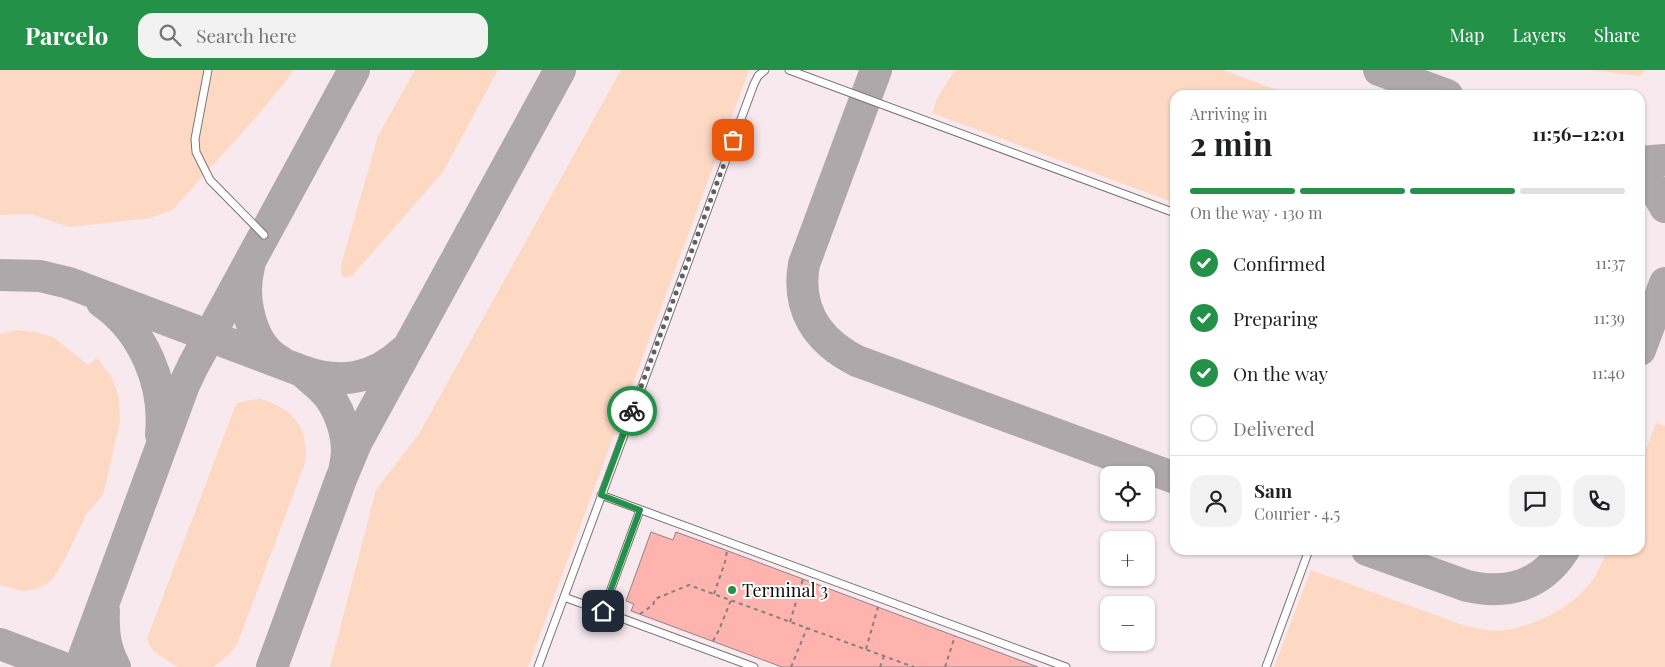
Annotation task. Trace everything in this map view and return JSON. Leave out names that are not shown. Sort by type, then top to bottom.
[{"type":"lane","points":[[208,70],[195,139],[196,152],[210,180],[264,235]]},
{"type":"lane","points":[[538,667],[754,84],[758,76],[765,70]]},
{"type":"lane","points":[[789,70],[1170,211]]},
{"type":"lane","points":[[601,495],[1066,667]]},
{"type":"lane","points":[[603,611],[640,510]]},
{"type":"lane","points":[[1266,667],[1307,555]]},
{"type":"lane","points":[[564,597],[754,667]]},
{"type":"path","points":[[714,594],[727,551]]},
{"type":"path","points":[[790,622],[803,579]]},
{"type":"path","points":[[640,614],[653,605],[655,599],[689,585],[914,667]]},
{"type":"path","points":[[713,641],[720,630],[731,600]]},
{"type":"path","points":[[866,649],[878,607]]},
{"type":"path","points":[[791,667],[807,628]]},
{"type":"path","points":[[945,667],[956,636]]},
{"type":"path","points":[[880,667],[884,656]]},
{"type":"shaded area","points":[[0,70],[1665,70],[1665,667],[0,667]]},
{"type":"shaded area","points":[[0,70],[293,70],[253,121],[172,210],[151,218],[69,227],[31,214],[0,215]]},
{"type":"shaded area","points":[[415,70],[498,70],[443,172],[352,276],[345,278],[341,274],[341,265],[378,136]]},
{"type":"shaded area","points":[[621,70],[749,70],[528,667],[330,667],[376,490],[419,434]]},
{"type":"shaded area","points":[[955,70],[1223,70],[1277,90],[1170,90],[1170,201],[932,113],[937,99]]},
{"type":"shaded area","points":[[1591,70],[1645,70],[1640,76]]},
{"type":"shaded area","points":[[16,330],[35,332],[53,337],[88,365],[97,358],[111,376],[119,397],[120,422],[103,495],[87,513],[64,561],[52,580],[38,589],[22,591],[0,585],[0,334]]},
{"type":"shaded area","points":[[261,399],[282,408],[297,422],[302,430],[304,440],[306,451],[305,463],[237,645],[230,654],[213,667],[177,667],[153,651],[147,639],[236,404]]},
{"type":"shaded area","points":[[1656,423],[1665,426],[1665,667],[1274,667],[1311,570],[1463,625],[1484,629],[1505,630],[1518,627],[1556,612],[1579,595],[1588,585],[1596,575],[1605,555],[1645,555],[1645,452]]},
{"type":"building","name":"Terminal 3","points":[[651,532],[673,540],[676,532],[1038,667],[782,667],[631,611],[634,604],[626,601]]},
{"type":"taxiway","points":[[80,667],[184,385],[354,70]]},
{"type":"taxiway","points":[[272,667],[356,443],[560,70]]},
{"type":"taxiway","points":[[876,70],[804,264],[803,295],[812,322],[831,344],[857,361],[1170,476]]},
{"type":"taxiway","points":[[1379,70],[1433,90]]},
{"type":"taxiway","points":[[1645,162],[1665,160]]},
{"type":"taxiway","points":[[1645,179],[1656,191],[1665,207]]},
{"type":"taxiway","points":[[249,267],[246,292],[250,319],[261,344],[280,361]]},
{"type":"taxiway","points":[[0,275],[40,276],[69,283],[302,371],[330,378],[356,377],[369,373],[381,368],[404,351]]},
{"type":"taxiway","points":[[1645,337],[1665,283]]},
{"type":"taxiway","points":[[102,302],[129,327],[149,360],[160,396],[161,434]]},
{"type":"taxiway","points":[[302,371],[328,395],[337,411],[346,438],[347,457],[345,466]]},
{"type":"taxiway","points":[[1381,555],[1467,586],[1482,589],[1509,588],[1534,580],[1545,572],[1560,555]]},
{"type":"taxiway","points":[[104,611],[105,640],[115,667]]},
{"type":"taxiway","points":[[0,644],[61,667]]},
{"type":"way so far","points":[[632,411],[733,140]]},
{"type":"place","name":"Terminal 3","points":[[732,590]]},
{"type":"route","points":[[603,611],[640,510],[601,495],[632,411]]}]
